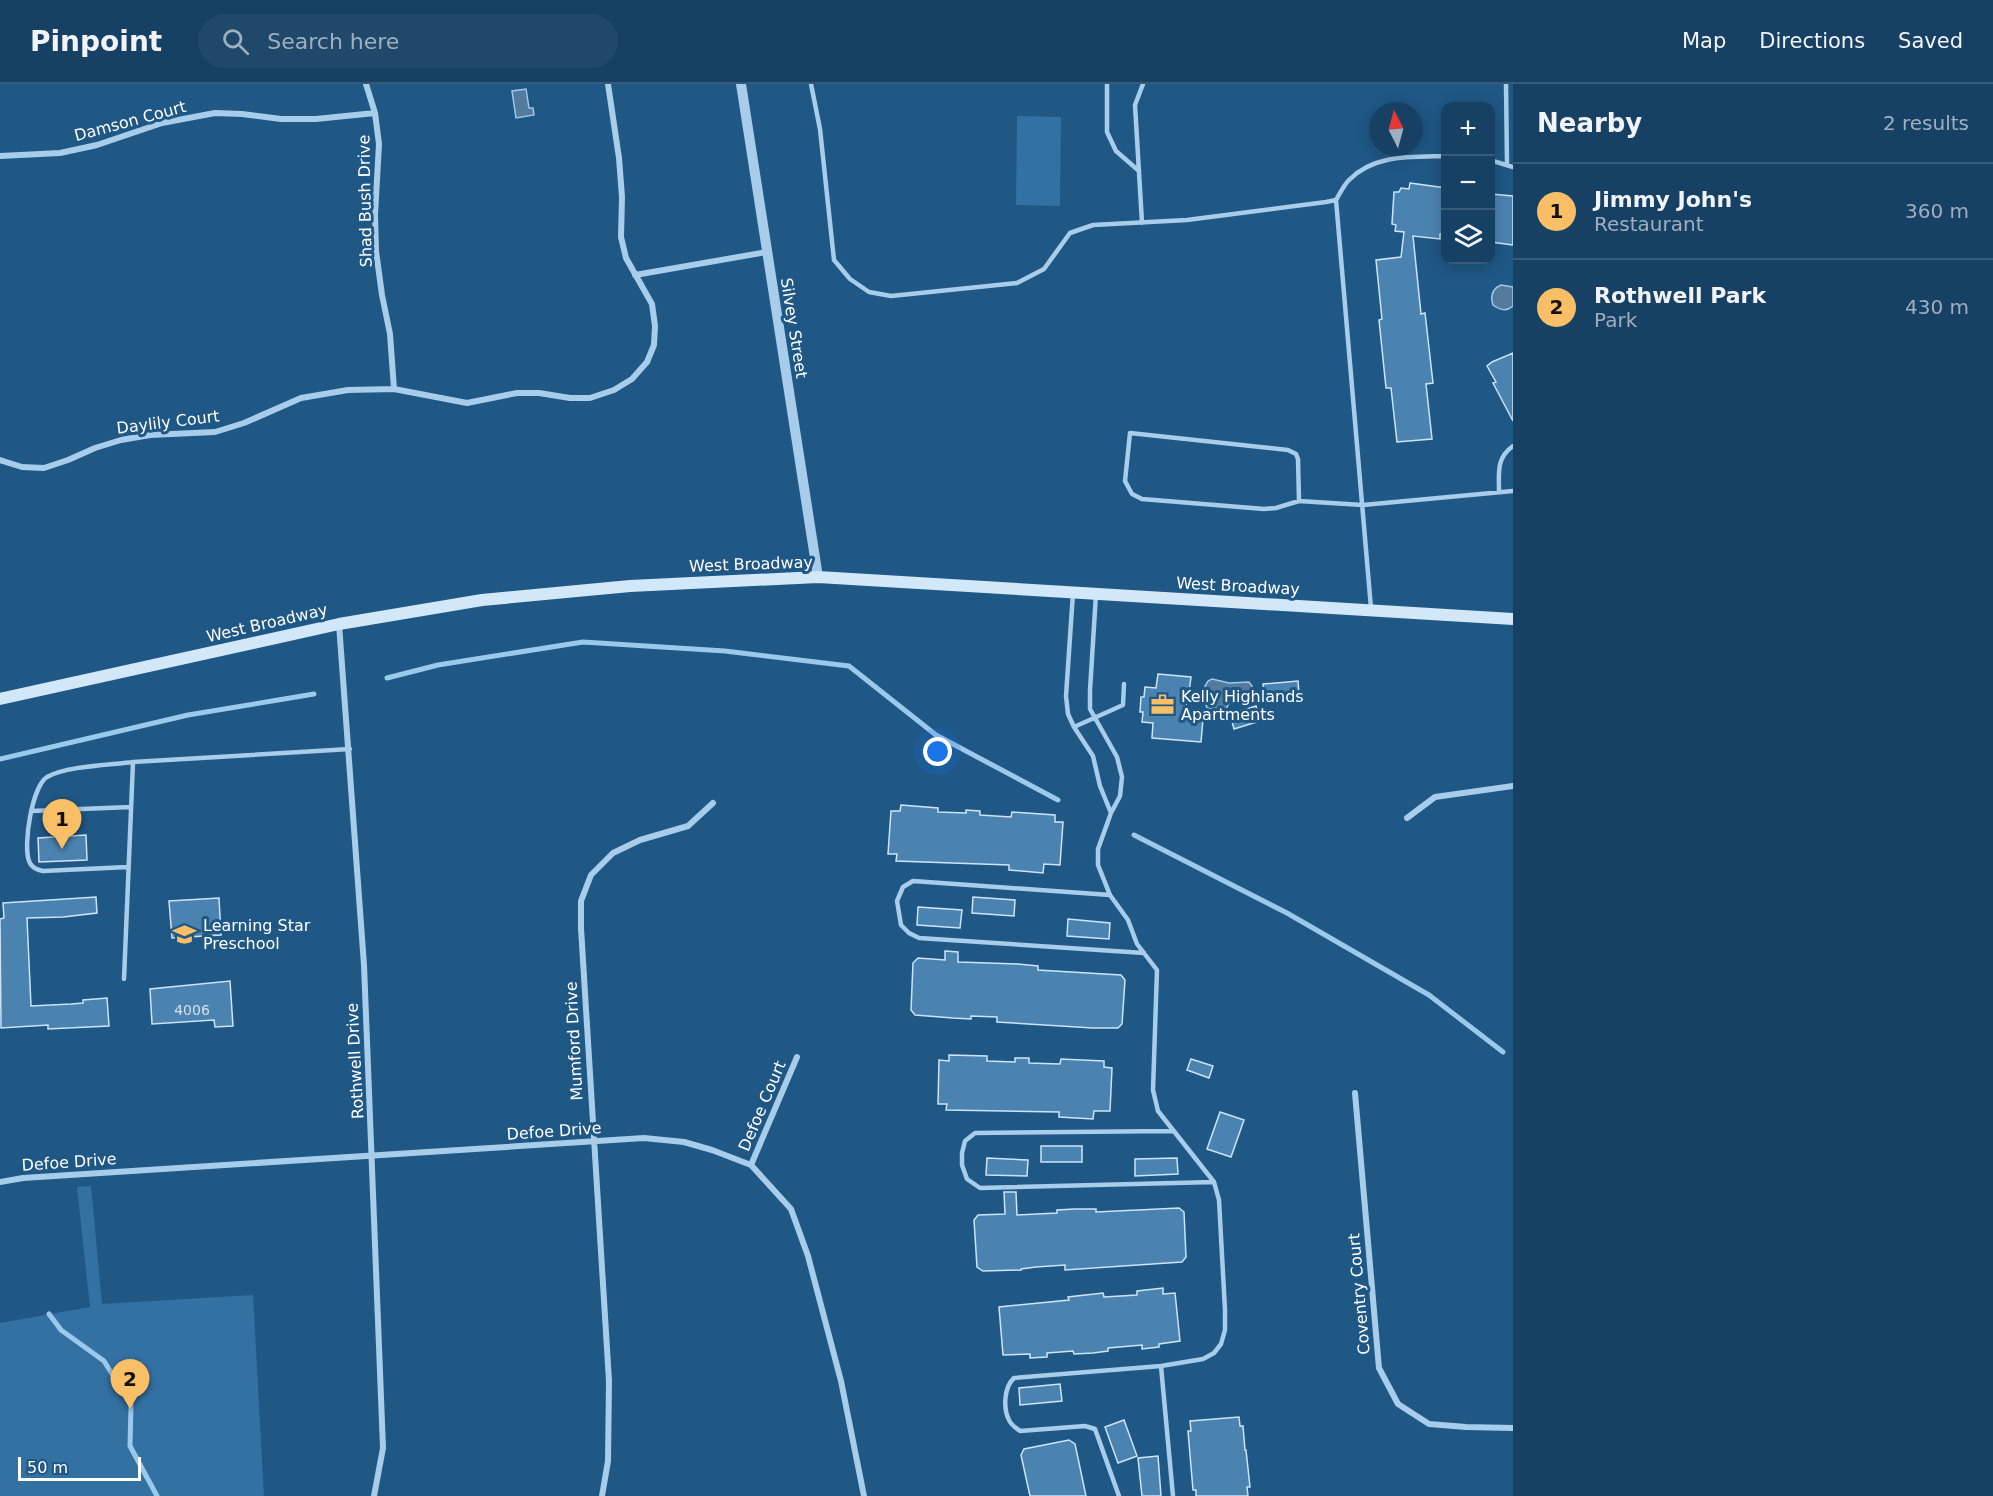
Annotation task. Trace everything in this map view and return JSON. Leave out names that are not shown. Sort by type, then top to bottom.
[{"type":"main road","name":"West Broadway","points":[[0,699],[339,624],[482,600],[630,586],[818,577],[1513,619]]},
{"type":"street","name":"Shad Bush Drive","points":[[366,84],[375,113],[379,144],[375,215],[376,251],[390,334],[394,389]]},
{"type":"street","points":[[608,84],[619,158],[622,197],[621,237],[626,258],[635,275],[767,252]]},
{"type":"street","name":"Silvey Street","points":[[741,84],[818,577]]},
{"type":"street","name":"Damson Court","points":[[0,156],[60,153],[97,145],[162,123],[214,113],[281,119],[316,119],[375,113]]},
{"type":"street","name":"Daylily Court","points":[[0,460],[22,467],[44,468],[121,440],[150,435],[215,432],[244,423],[301,398],[348,390],[394,389],[467,404],[517,393],[590,398],[614,390],[632,379],[647,362],[654,345],[655,326],[652,304],[635,275]]},
{"type":"street","name":"Rothwell Drive","points":[[339,624],[350,749],[364,964],[373,1155],[383,1448],[374,1496]]},
{"type":"street","points":[[1407,818],[1435,797],[1513,786]]},
{"type":"street","name":"Mumford Drive","points":[[602,1496],[608,1461],[609,1382],[581,901],[591,875],[613,853],[640,840],[688,826],[713,803]]},
{"type":"street","name":"Defoe Court","points":[[751,1165],[797,1057]]},
{"type":"street","name":"Coventry Court","points":[[1355,1093],[1379,1368],[1398,1404],[1429,1424],[1513,1428]]},
{"type":"street","name":"Defoe Drive","points":[[0,1182],[23,1178],[644,1138],[684,1142],[712,1150],[751,1165],[791,1209],[808,1256],[841,1382],[864,1496]]},
{"type":"lane","points":[[811,84],[820,129],[834,260],[850,279],[869,292],[891,296],[1017,283],[1044,269],[1070,233],[1093,225],[1187,220],[1336,200]]},
{"type":"lane","points":[[1107,84],[1107,132],[1116,151],[1139,171]]},
{"type":"lane","points":[[1142,222],[1136,105],[1143,84]]},
{"type":"lane","points":[[1506,84],[1507,165]]},
{"type":"lane","points":[[1372,611],[1336,200],[1348,180],[1366,167],[1394,157],[1441,156]]},
{"type":"lane","points":[[1495,161],[1513,167]]},
{"type":"lane","points":[[1299,501],[1298,459],[1296,454],[1288,450],[1130,433],[1125,481],[1132,494],[1142,499],[1264,509],[1299,501],[1363,505],[1513,491]]},
{"type":"lane","points":[[1499,492],[1498,466],[1506,451],[1513,446]]},
{"type":"lane","points":[[1073,593],[1066,696],[1068,714],[1093,756],[1100,786],[1111,813]]},
{"type":"lane","points":[[1096,594],[1089,690],[1090,709],[1117,758],[1122,777],[1120,796],[1098,849],[1098,865],[1110,895],[1128,920],[1137,944],[1157,970],[1153,1090],[1158,1111],[1214,1182],[1219,1200],[1225,1330],[1221,1344],[1214,1353],[1203,1359],[1161,1366],[1014,1378],[1008,1383],[1005,1393],[1008,1420],[1020,1431],[1085,1426],[1095,1429],[1119,1496]]},
{"type":"lane","points":[[1074,727],[1123,705],[1124,684]]},
{"type":"lane","points":[[128,867],[43,871],[35,869],[29,861],[28,824],[35,795],[44,779],[57,771],[133,762],[350,749]]},
{"type":"lane","points":[[124,979],[133,762]]},
{"type":"lane","points":[[31,811],[131,807]]},
{"type":"lane","points":[[1110,895],[914,881],[903,887],[897,902],[901,925],[909,933],[919,938],[1144,953]]},
{"type":"lane","points":[[1173,1131],[975,1133],[965,1141],[962,1153],[963,1165],[967,1179],[980,1188],[1214,1182]]},
{"type":"lane","points":[[1161,1366],[1173,1496]]},
{"type":"shaded area","points":[[526,89],[529,108],[533,108],[534,115],[516,118],[512,91]]},
{"type":"shaded area","points":[[1017,116],[1061,117],[1060,206],[1016,205]]},
{"type":"shaded area","points":[[1501,285],[1513,287],[1513,306],[1505,310],[1493,305],[1492,299],[1493,293]]},
{"type":"shaded area","points":[[1212,679],[1229,683],[1249,682],[1252,686],[1253,699],[1249,702],[1231,700],[1226,709],[1207,708],[1205,702],[1208,696],[1205,686]]},
{"type":"shaded area","points":[[91,1186],[102,1304],[253,1295],[264,1496],[0,1496],[0,1323],[90,1307],[77,1187]]},
{"type":"building","points":[[1410,183],[1441,187],[1440,239],[1413,236],[1421,314],[1425,313],[1433,383],[1426,384],[1432,439],[1397,442],[1391,388],[1386,388],[1376,260],[1401,257],[1404,232],[1395,231],[1396,225],[1392,224],[1394,192],[1399,192],[1401,188],[1409,189]]},
{"type":"building","points":[[1495,194],[1513,196],[1513,245],[1495,243]]},
{"type":"building","points":[[1513,353],[1513,421],[1493,383],[1496,382],[1487,366]]},
{"type":"building","name":"Kelly Highlands Apartments","points":[[1158,674],[1191,677],[1185,717],[1203,719],[1201,742],[1152,738],[1153,723],[1142,722],[1141,697],[1144,697],[1145,687],[1156,688]]},
{"type":"building","points":[[1298,681],[1299,694],[1295,694],[1295,697],[1265,703],[1263,684]]},
{"type":"building","points":[[1256,706],[1260,721],[1234,729],[1230,714]]},
{"type":"building","points":[[901,805],[938,808],[938,812],[980,811],[980,815],[1011,817],[1012,812],[1055,815],[1055,822],[1063,822],[1060,865],[1044,864],[1043,873],[1009,870],[1009,865],[896,861],[897,854],[888,854],[891,811],[900,811]]},
{"type":"building","points":[[86,835],[87,860],[39,862],[38,838]]},
{"type":"building","points":[[96,897],[97,913],[27,918],[31,1006],[83,1003],[83,1000],[107,998],[109,1026],[48,1029],[48,1025],[1,1028],[0,919],[4,918],[3,903]]},
{"type":"building","points":[[973,897],[1015,900],[1014,916],[972,913]]},
{"type":"building","name":"Learning Star Preschool","points":[[219,898],[221,935],[172,938],[169,901]]},
{"type":"building","points":[[918,907],[962,910],[960,928],[917,925]]},
{"type":"building","points":[[1068,919],[1110,923],[1109,939],[1067,936]]},
{"type":"building","points":[[945,951],[958,952],[958,962],[1018,964],[1038,966],[1038,970],[1121,975],[1125,980],[1122,1024],[1118,1028],[1093,1028],[997,1022],[997,1017],[971,1016],[971,1019],[915,1015],[911,1010],[913,963],[918,958],[945,960]]},
{"type":"building","name":"Learning Star Preschool","points":[[230,981],[233,1026],[215,1027],[214,1020],[152,1024],[150,989]]},
{"type":"building","points":[[949,1055],[987,1056],[987,1061],[1015,1062],[1015,1058],[1029,1058],[1029,1063],[1060,1064],[1061,1059],[1104,1061],[1104,1067],[1112,1068],[1110,1111],[1094,1111],[1093,1119],[1059,1117],[1059,1112],[946,1110],[947,1104],[938,1104],[939,1060],[949,1061]]},
{"type":"building","points":[[1191,1059],[1213,1066],[1209,1078],[1187,1070]]},
{"type":"building","points":[[1220,1112],[1244,1120],[1231,1157],[1207,1149]]},
{"type":"building","points":[[1041,1146],[1082,1146],[1082,1162],[1041,1162]]},
{"type":"building","points":[[987,1158],[1028,1160],[1027,1176],[986,1175]]},
{"type":"building","points":[[1177,1158],[1178,1174],[1135,1176],[1135,1159]]},
{"type":"building","points":[[1004,1192],[1016,1192],[1017,1215],[1057,1213],[1057,1210],[1075,1209],[1096,1209],[1096,1212],[1179,1208],[1184,1212],[1186,1257],[1182,1262],[1065,1270],[1065,1265],[983,1271],[977,1267],[974,1220],[978,1215],[1005,1214]]},
{"type":"building","points":[[1163,1288],[1163,1294],[1175,1293],[1180,1341],[1142,1349],[1142,1345],[1108,1348],[1108,1351],[1093,1353],[1074,1354],[1073,1351],[1047,1353],[1047,1357],[1030,1358],[1030,1354],[1003,1355],[999,1307],[1069,1300],[1068,1297],[1103,1293],[1104,1297],[1137,1295],[1137,1291]]},
{"type":"building","points":[[1060,1384],[1062,1401],[1020,1405],[1019,1388]]},
{"type":"building","points":[[1239,1417],[1240,1426],[1243,1426],[1246,1450],[1250,1487],[1247,1487],[1248,1496],[1196,1496],[1196,1490],[1193,1490],[1188,1431],[1191,1431],[1190,1421]]},
{"type":"building","points":[[1124,1420],[1137,1456],[1118,1463],[1105,1427]]},
{"type":"building","points":[[1069,1440],[1075,1444],[1086,1496],[1030,1496],[1021,1455],[1024,1449]]},
{"type":"building","points":[[1158,1456],[1161,1496],[1142,1496],[1138,1458]]},
{"type":"waterway","points":[[387,678],[438,665],[583,642],[725,651],[849,666],[936,735],[1058,800]]},
{"type":"waterway","points":[[0,759],[188,715],[314,694]]},
{"type":"waterway","points":[[1134,835],[1287,913],[1429,995],[1503,1052]]},
{"type":"waterway","points":[[49,1314],[61,1330],[104,1361],[131,1405],[130,1446],[157,1496]]},
{"type":"place","name":"Kelly Highlands Apartments","points":[[1163,705]]},
{"type":"place","name":"Jimmy John's","points":[[62,849]]},
{"type":"place","name":"Learning Star Preschool","points":[[185,934]]},
{"type":"place","name":"Rothwell Park","points":[[130,1409]]}]
